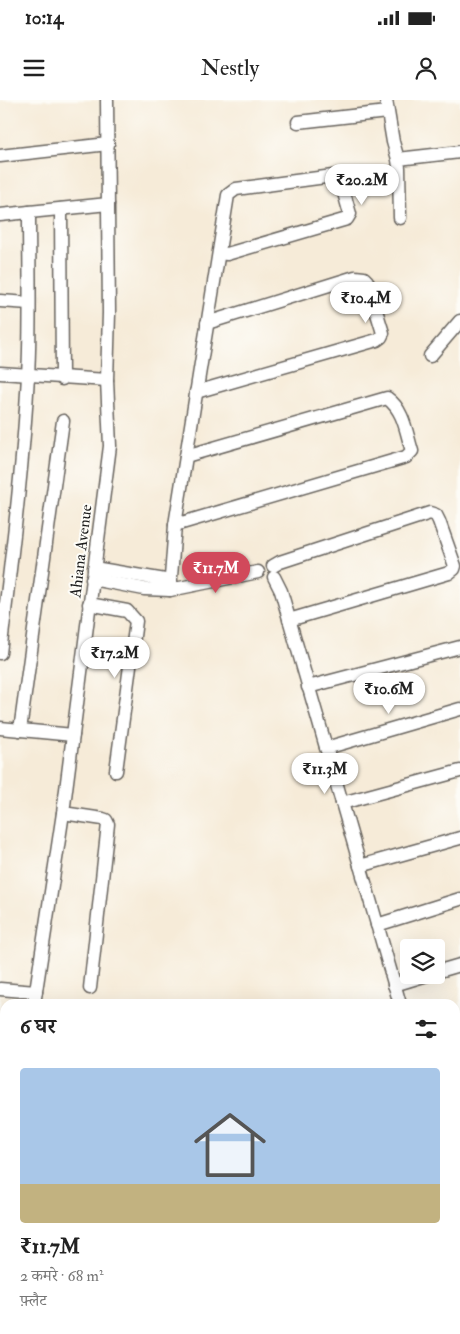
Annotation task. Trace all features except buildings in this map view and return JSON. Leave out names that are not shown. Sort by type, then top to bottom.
[{"type":"street","name":"Ahiana Avenue","points":[[35,998],[73,735],[110,446],[107,380],[110,312],[107,100]]},
{"type":"street","points":[[298,122],[387,106],[398,159],[400,218]]},
{"type":"street","points":[[0,156],[108,144]]},
{"type":"street","points":[[398,159],[460,152]]},
{"type":"street","points":[[170,585],[175,525],[218,253],[228,195],[233,190],[333,176],[340,179],[350,214],[347,219],[227,254],[218,253]]},
{"type":"street","points":[[0,216],[108,204]]},
{"type":"street","points":[[61,209],[62,378]]},
{"type":"street","points":[[0,653],[5,575],[21,470],[28,375],[29,212]]},
{"type":"street","points":[[196,392],[377,340],[383,333],[367,281],[364,278],[355,277],[207,323]]},
{"type":"street","points":[[0,301],[29,303]]},
{"type":"street","points":[[430,356],[460,321]]},
{"type":"street","points":[[0,373],[107,380]]},
{"type":"street","points":[[175,525],[406,457],[412,451],[400,413],[395,404],[386,398],[186,456]]},
{"type":"street","points":[[20,730],[63,421]]},
{"type":"street","points":[[274,572],[280,562],[430,512],[436,515],[440,521],[455,566],[449,572],[289,620]]},
{"type":"street","points":[[93,574],[144,589],[258,572],[259,568],[267,563],[274,572],[398,999]]},
{"type":"street","points":[[90,604],[127,611],[136,621],[116,771]]},
{"type":"street","points":[[308,687],[460,647]]},
{"type":"street","points":[[326,748],[460,709]]},
{"type":"street","points":[[0,728],[73,735]]},
{"type":"street","points":[[342,803],[460,771]]},
{"type":"street","points":[[62,813],[103,819],[108,824],[90,988]]},
{"type":"street","points":[[360,866],[460,838]]},
{"type":"street","points":[[377,925],[460,899]]},
{"type":"street","points":[[445,969],[460,965]]},
{"type":"street","points":[[394,985],[400,983]]},
{"type":"street","points":[[0,989],[35,998]]}]
